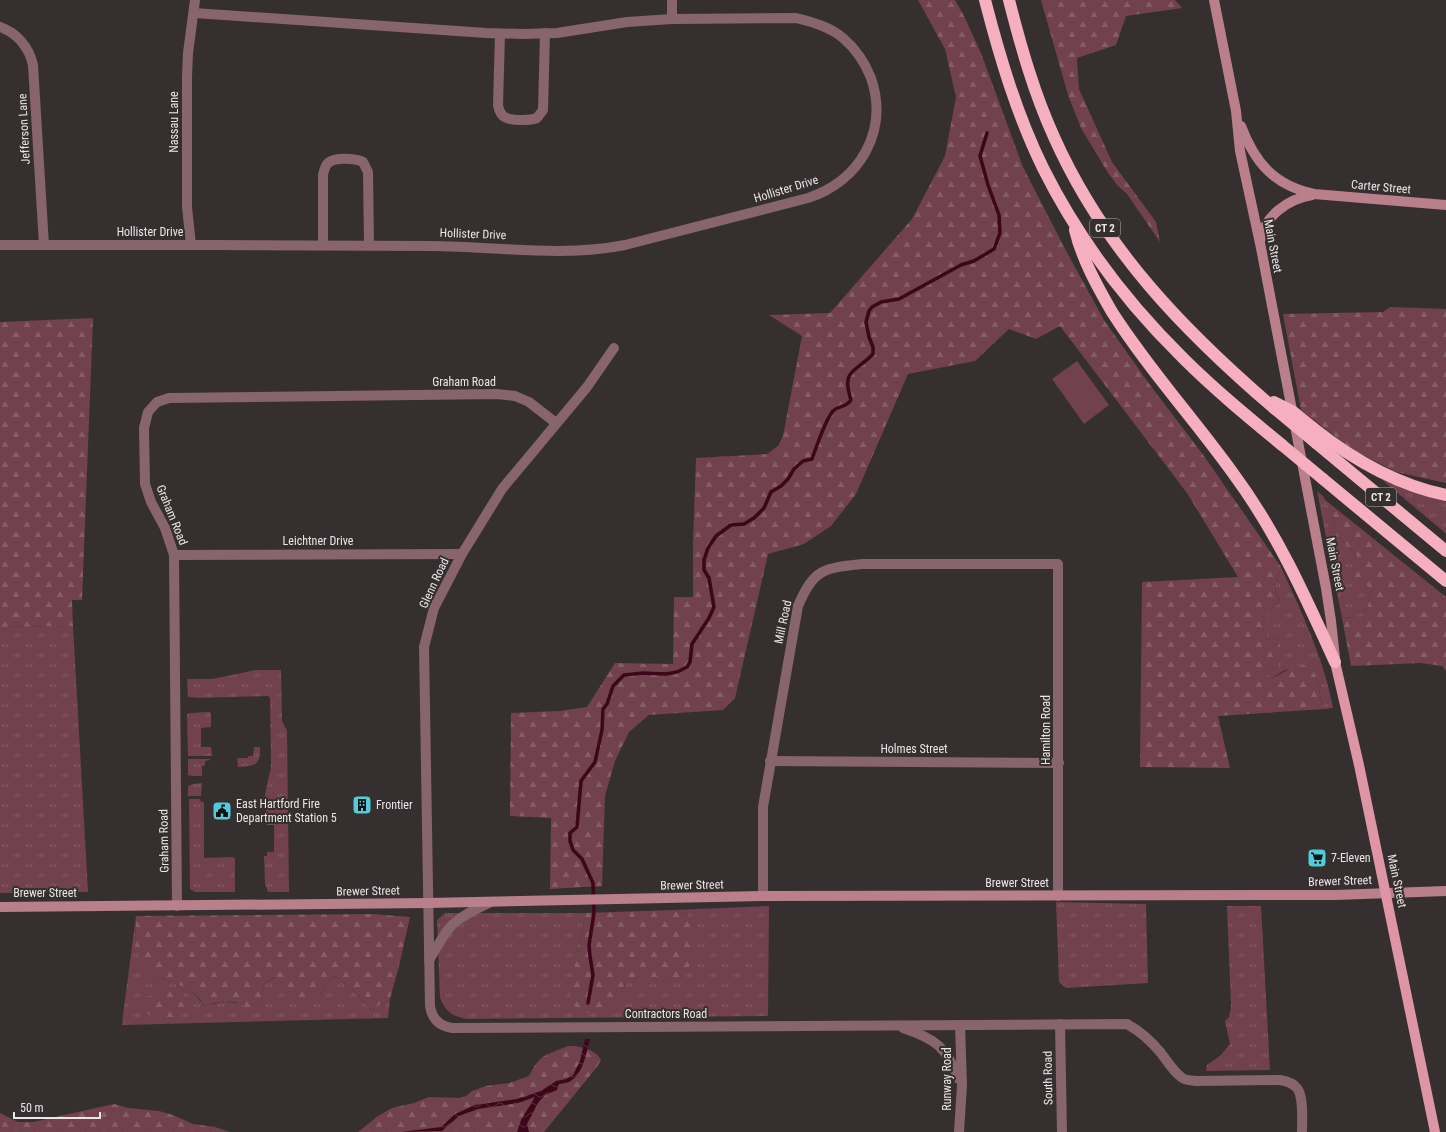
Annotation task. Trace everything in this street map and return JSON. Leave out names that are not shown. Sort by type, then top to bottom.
[{"type":"highway","name":"CT 2","points":[[985,0],[1006,75],[1028,134],[1048,177],[1072,219],[1116,282],[1173,348],[1213,386],[1282,446],[1446,581]]},
{"type":"highway","name":"CT 2","points":[[1008,0],[1025,59],[1046,118],[1068,166],[1097,216],[1134,268],[1169,310],[1214,355],[1260,396],[1275,406],[1316,443],[1446,551]]},
{"type":"highway","points":[[1072,219],[1079,245],[1088,268],[1109,306],[1145,360],[1220,455],[1258,509],[1294,573],[1335,662]]},
{"type":"highway","points":[[1275,406],[1292,411],[1337,447],[1368,466],[1415,486],[1446,495]]},
{"type":"main road","name":"Main Street","points":[[1214,0],[1236,111],[1240,146],[1261,248],[1328,601],[1335,662],[1359,765],[1435,1132]]},
{"type":"main road","name":"Carter Street","points":[[1236,111],[1243,134],[1250,149],[1265,169],[1286,185],[1302,192],[1314,194],[1446,205]]},
{"type":"main road","name":"Carter Street","points":[[1261,248],[1262,234],[1268,222],[1276,213],[1292,202],[1314,194]]},
{"type":"main road","name":"Brewer Street","points":[[0,907],[428,903],[763,896],[1347,895],[1446,891]]},
{"type":"street","name":"Nassau Lane","points":[[191,245],[187,207],[187,77],[188,53],[195,0]]},
{"type":"street","points":[[672,0],[672,19]]},
{"type":"street","name":"Hollister Drive","points":[[0,245],[369,245],[442,246],[565,251],[591,250],[618,246],[812,197],[825,192],[849,174],[859,163],[867,150],[875,127],[877,114],[876,100],[872,83],[864,64],[854,49],[842,38],[820,25],[796,18],[672,19],[627,22],[545,34],[500,34],[194,12]]},
{"type":"street","name":"Jefferson Lane","points":[[0,27],[13,34],[23,42],[30,53],[33,65],[44,245]]},
{"type":"street","points":[[500,34],[498,104],[500,111],[504,117],[510,120],[528,120],[537,118],[543,110],[545,34]]},
{"type":"street","points":[[324,245],[324,169],[328,163],[334,160],[354,159],[363,162],[368,172],[369,245]]},
{"type":"street","name":"Glenn Road","points":[[428,903],[424,647],[434,608],[462,554],[502,489],[587,387],[614,348]]},
{"type":"street","name":"Graham Road","points":[[177,906],[174,555],[165,528],[151,502],[145,484],[144,428],[148,412],[157,402],[169,398],[497,394],[515,396],[529,402],[556,423]]},
{"type":"street","name":"Leichtner Drive","points":[[174,555],[462,554]]},
{"type":"street","name":"Mill Road","points":[[763,896],[762,807],[798,606],[806,587],[819,573],[838,567],[862,564],[1058,564]]},
{"type":"street","name":"Hamilton Road","points":[[1058,564],[1058,896]]},
{"type":"street","name":"Holmes Street","points":[[770,761],[1059,763]]},
{"type":"street","points":[[429,960],[446,932],[453,924],[460,918],[491,902]]},
{"type":"street","name":"Contractors Road","points":[[428,903],[432,1013],[434,1019],[445,1027],[1126,1024],[1136,1029],[1146,1037],[1160,1052],[1174,1071],[1186,1080],[1280,1080],[1289,1082],[1297,1088],[1300,1094],[1302,1132]]},
{"type":"street","name":"South Road","points":[[1060,1024],[1062,1132]]},
{"type":"street","points":[[896,1025],[926,1036],[940,1046],[947,1055],[962,1084]]},
{"type":"street","name":"Runway Road","points":[[959,1132],[962,1084],[960,1025]]},
{"type":"green space","points":[[918,0],[955,0],[981,53],[1023,167],[1104,320],[1150,385],[1204,456],[1281,567],[1275,585],[1277,597],[1280,601],[1261,623],[1268,640],[1276,638],[1280,639],[1280,665],[1269,670],[1268,676],[1272,678],[1301,666],[1313,667],[1324,709],[1218,716],[1230,768],[1140,767],[1142,582],[1238,577],[1187,493],[1060,326],[1036,339],[1009,329],[975,361],[908,374],[856,494],[831,526],[804,544],[768,554],[735,698],[723,710],[649,715],[629,732],[615,761],[605,796],[602,886],[550,889],[551,818],[510,816],[511,713],[559,711],[587,707],[615,663],[673,664],[674,597],[693,597],[696,458],[767,454],[778,446],[783,436],[802,336],[769,315],[830,313],[912,219],[945,156],[956,97],[945,49]]},
{"type":"green space","points":[[1041,0],[1175,0],[1182,8],[1126,16],[1116,45],[1077,58],[1079,89],[1112,162],[1156,222],[1160,242],[1127,194],[1118,186],[1108,173],[1081,128],[1068,95]]},
{"type":"green space","points":[[1390,307],[1446,309],[1446,483],[1396,472],[1353,450],[1301,410],[1283,314],[1383,312]]},
{"type":"green space","points":[[93,318],[82,600],[72,600],[73,626],[0,627],[0,322]]},
{"type":"green space","points":[[1077,361],[1109,405],[1084,424],[1052,379]]},
{"type":"green space","points":[[1382,480],[1446,502],[1446,534],[1443,531]]},
{"type":"green space","points":[[1317,491],[1323,496],[1333,516],[1337,535],[1357,556],[1373,589],[1364,616],[1342,618]]},
{"type":"green space","points":[[1324,499],[1446,597],[1446,671],[1442,666],[1421,663],[1351,666],[1342,618],[1364,616],[1373,589],[1354,579],[1357,556],[1337,535],[1333,516]]},
{"type":"green space","points":[[1281,567],[1318,654],[1333,708],[1324,709],[1313,667],[1285,670],[1272,678],[1268,676],[1269,670],[1280,665],[1280,639],[1276,638],[1268,640],[1261,623],[1280,601],[1277,596],[1275,584]]},
{"type":"green space","points":[[73,626],[88,892],[0,893],[0,627]]},
{"type":"green space","points":[[256,670],[281,670],[282,721],[287,731],[289,892],[268,892],[265,883],[264,856],[267,856],[267,852],[274,852],[274,825],[267,825],[265,794],[271,767],[270,698],[268,696],[188,697],[187,679],[212,679]]},
{"type":"green space","points":[[211,713],[211,727],[201,728],[201,747],[211,747],[212,756],[188,756],[187,714]]},
{"type":"green space","points":[[254,747],[260,747],[258,761],[252,765],[238,767],[237,758],[248,758],[248,756],[253,756]]},
{"type":"green space","points":[[188,759],[210,759],[205,761],[205,766],[202,766],[202,776],[188,775]]},
{"type":"green space","points":[[202,783],[201,796],[188,796],[188,786]]},
{"type":"green space","points":[[189,799],[200,799],[201,802],[204,802],[204,858],[235,858],[235,892],[195,892],[190,889]]},
{"type":"green space","points":[[1056,902],[1146,904],[1148,983],[1066,988],[1059,982]]},
{"type":"green space","points":[[769,906],[768,1016],[466,1019],[450,1013],[440,998],[437,920],[445,913],[586,913],[577,951],[617,1004],[623,989],[628,982],[633,979],[645,977],[670,982],[687,914],[674,910]]},
{"type":"green space","points":[[1227,906],[1261,906],[1270,1070],[1206,1071],[1207,1065],[1220,1056],[1230,1044],[1225,1021],[1229,1017],[1231,1007]]},
{"type":"green space","points":[[674,910],[687,914],[695,945],[687,974],[670,982],[650,978],[635,978],[624,986],[617,1004],[602,1011],[593,1013],[577,1011],[571,1000],[571,990],[577,951],[586,913]]},
{"type":"green space","points":[[372,914],[410,917],[390,999],[371,1010],[352,988],[334,976],[326,984],[321,994],[303,1001],[295,1002],[277,982],[275,977],[264,983],[261,1005],[254,1011],[236,1002],[214,1003],[206,1006],[190,989],[156,977],[147,969],[139,958],[135,948],[136,916]]},
{"type":"green space","points":[[136,916],[135,948],[156,977],[190,989],[205,1006],[219,1003],[261,1005],[264,983],[276,977],[321,994],[326,984],[334,976],[352,988],[371,1010],[390,999],[388,1018],[122,1025]]},
{"type":"green space","points":[[170,987],[184,996],[187,1002],[188,1011],[170,1020],[164,1020],[153,1017],[141,1009],[146,997],[154,995],[160,989]]},
{"type":"green space","points":[[568,1046],[591,1051],[599,1056],[601,1060],[597,1067],[544,1132],[358,1132],[378,1116],[392,1108],[414,1103],[429,1097],[459,1098],[486,1086],[509,1083],[529,1076],[540,1059]]},
{"type":"green space","points":[[114,1104],[128,1108],[159,1111],[173,1115],[193,1124],[215,1127],[230,1132],[0,1132],[0,1113],[18,1122],[33,1122]]},
{"type":"water","points":[[585,1039],[590,1039],[584,1061],[578,1075],[567,1083],[559,1084],[557,1090],[545,1095],[538,1103],[527,1124],[529,1132],[517,1132],[521,1120],[535,1097],[518,1103],[478,1109],[459,1116],[442,1131],[401,1132],[441,1127],[455,1114],[475,1105],[517,1099],[541,1091],[556,1081],[566,1079],[573,1075],[580,1061]]},
{"type":"waterway","points":[[588,1003],[593,975],[589,945],[594,913],[593,883],[582,859],[573,850],[570,841],[570,833],[577,827],[581,781],[595,762],[602,730],[603,709],[607,704],[613,686],[624,675],[643,673],[666,674],[677,672],[687,667],[690,662],[692,644],[709,618],[714,607],[709,578],[704,570],[704,560],[708,548],[716,536],[731,525],[744,524],[754,518],[764,508],[771,492],[781,486],[788,479],[794,469],[803,461],[812,459],[830,415],[835,409],[846,405],[851,400],[848,390],[849,377],[855,369],[873,354],[873,347],[866,322],[869,311],[872,307],[881,302],[899,299],[961,265],[974,261],[994,249],[1000,233],[999,215],[988,185],[980,156],[987,133]]},
{"type":"place","name":"Frontier","points":[[362,805]]},
{"type":"place","name":"East Hartford Fire Department Station 5","points":[[222,811]]},
{"type":"place","name":"7-Eleven","points":[[1317,858]]}]
